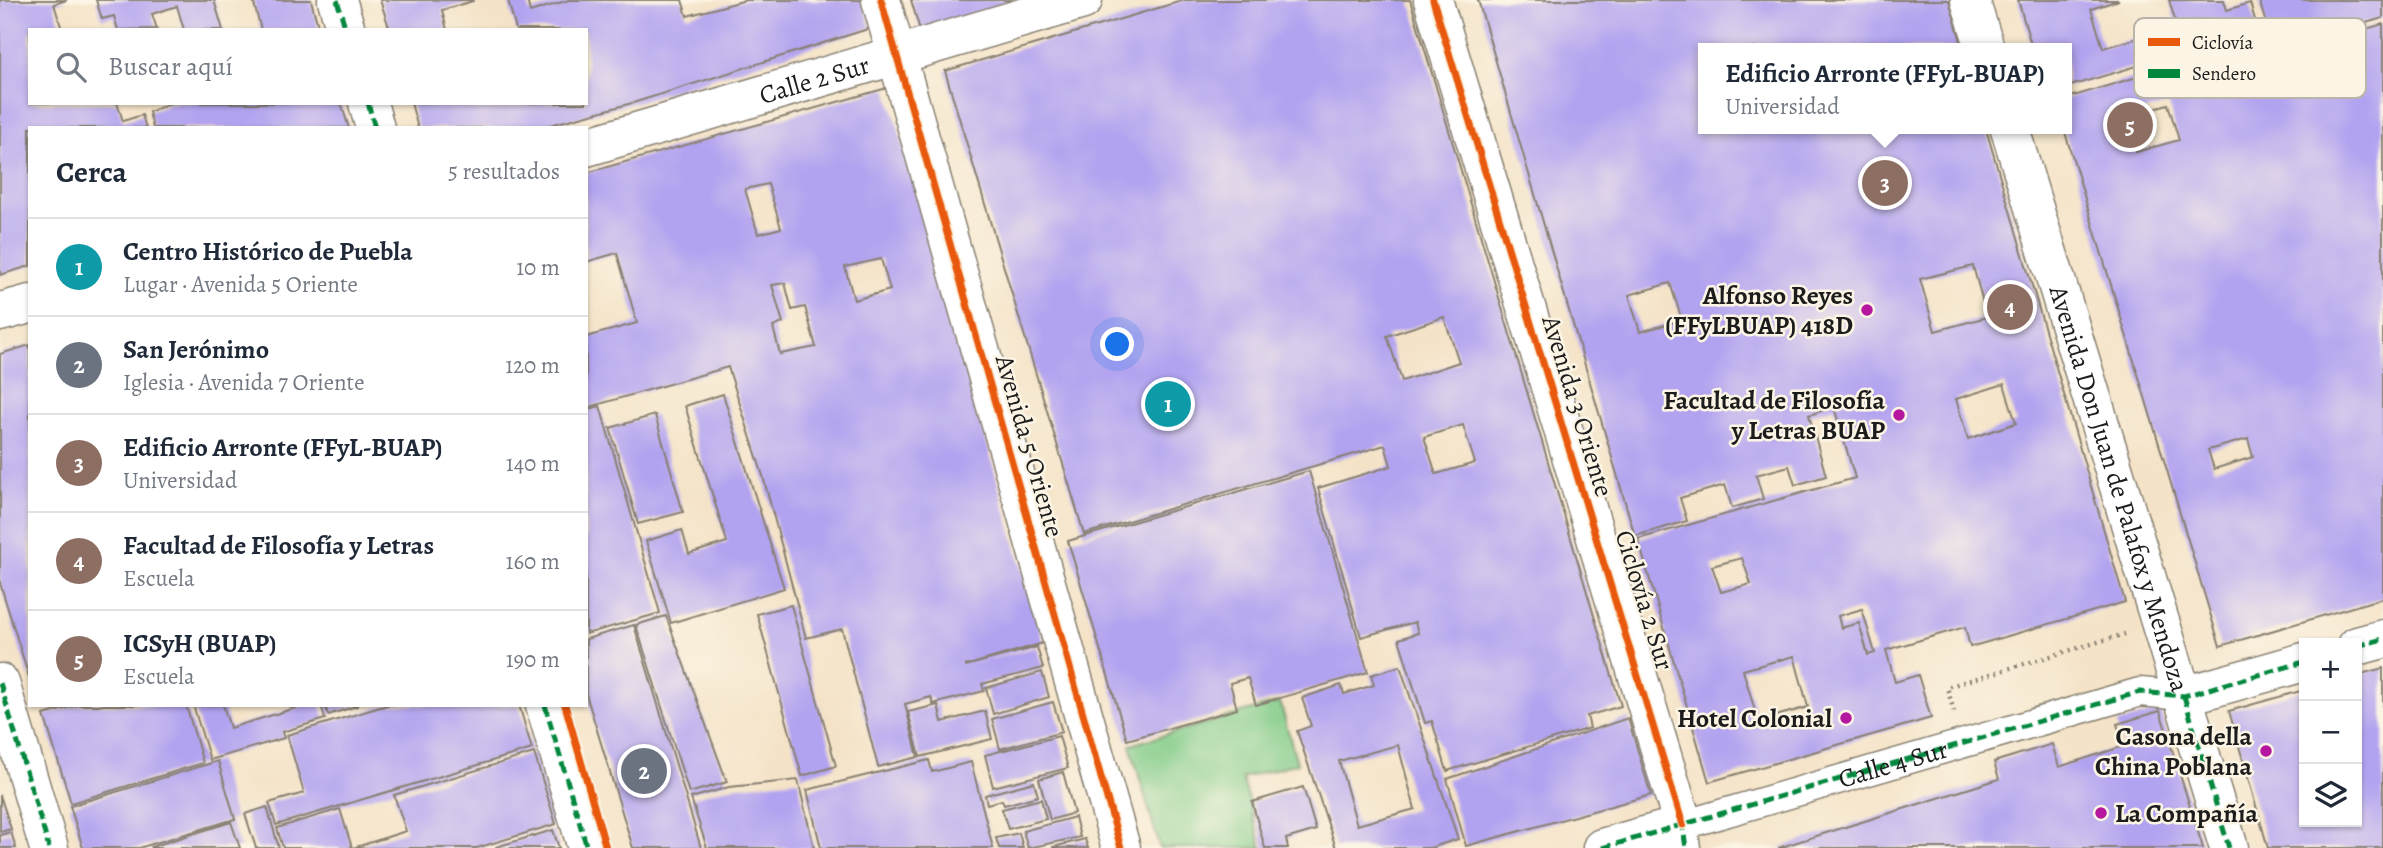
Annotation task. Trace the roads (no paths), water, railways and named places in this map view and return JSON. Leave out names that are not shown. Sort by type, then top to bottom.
[{"type":"street","points":[[337,0],[345,28]]},
{"type":"street","name":"Avenida 5 Oriente","points":[[881,0],[1121,848]]},
{"type":"street","name":"Calle 2 Sur","points":[[588,146],[1083,0]]},
{"type":"street","name":"Avenida 3 Oriente","points":[[1433,0],[1685,836]]},
{"type":"street","points":[[1970,0],[1983,43]]},
{"type":"street","points":[[369,105],[374,126]]},
{"type":"street","name":"Avenida Don Juan de Palafox y Mendoza","points":[[2012,134],[2230,848]]},
{"type":"street","points":[[0,312],[28,305]]},
{"type":"street","points":[[2362,645],[2383,639]]},
{"type":"street","points":[[2184,696],[2299,663]]},
{"type":"street","points":[[0,683],[50,848]]},
{"type":"street","name":"Calle 4 Sur","points":[[1602,848],[1685,836],[1964,743],[2140,692],[2184,696]]},
{"type":"street","points":[[546,707],[587,848]]},
{"type":"place","name":"ICSyH (BUAP)","points":[[2130,125]]},
{"type":"place","name":"Edificio Arronte (FFyL-BUAP)","points":[[1885,183]]},
{"type":"place","name":"Facultad de Filosofía y Letras","points":[[2010,307]]},
{"type":"place","name":"Alfonso Reyes (FFyLBUAP) 418D","points":[[1867,310]]},
{"type":"place","name":"Centro Histórico de Puebla","points":[[1168,404]]},
{"type":"place","name":"Facultad de Filosofía y Letras BUAP","points":[[1899,415]]},
{"type":"place","name":"Hotel Colonial","points":[[1846,718]]},
{"type":"place","name":"Casona della China Poblana","points":[[2266,751]]},
{"type":"place","name":"San Jerónimo","points":[[644,771]]},
{"type":"place","name":"La Compañía","points":[[2101,813]]}]
